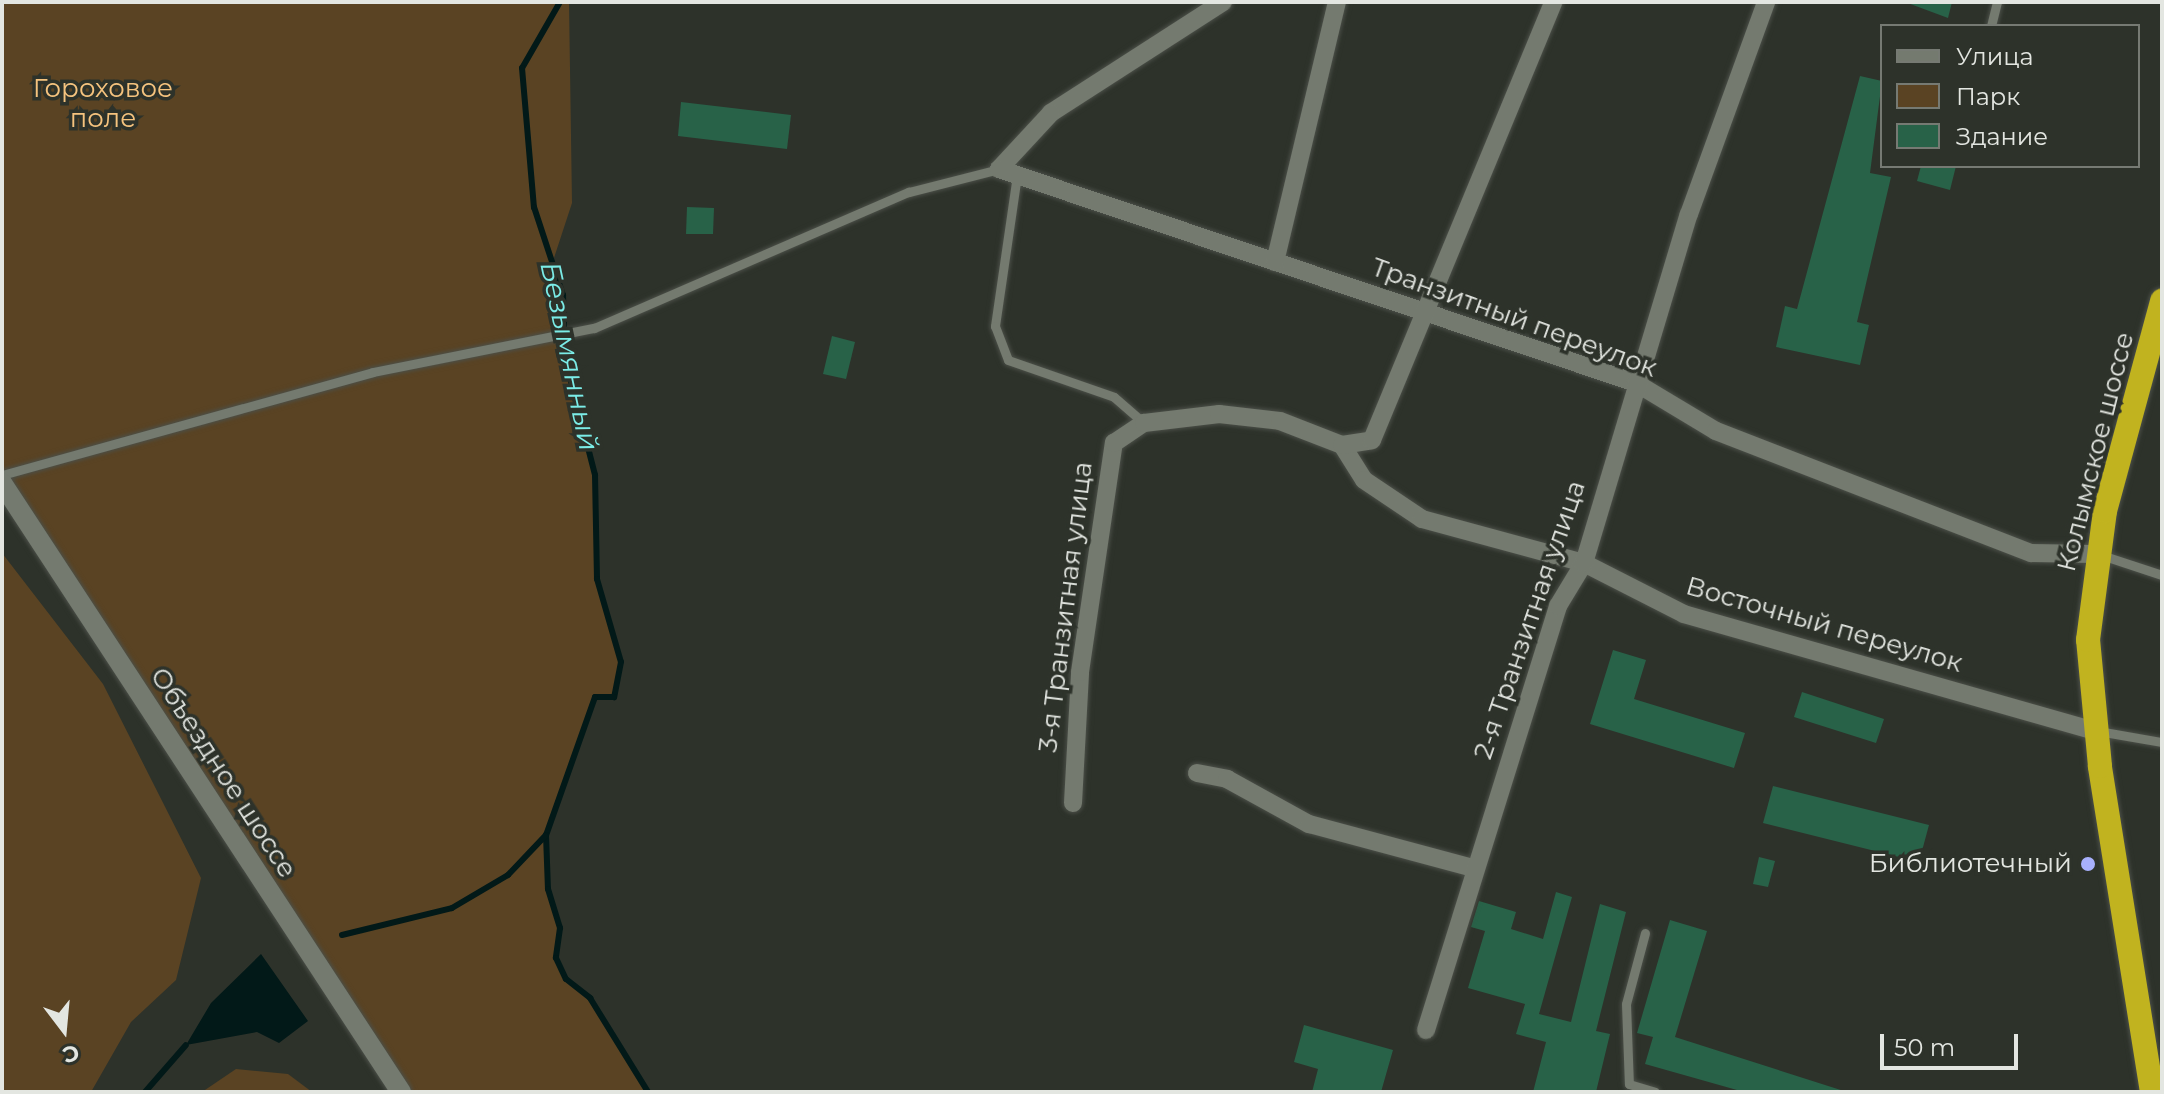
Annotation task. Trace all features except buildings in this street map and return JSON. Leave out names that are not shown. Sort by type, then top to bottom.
[{"type":"highway","name":"Колымское шоссе","points":[[2152,1092],[2095,731],[2088,640],[2095,554],[2162,301]]},
{"type":"street","points":[[999,169],[1051,113],[1223,2]]},
{"type":"street","points":[[1275,262],[1337,2]]},
{"type":"street","points":[[1144,423],[1219,414],[1280,421],[1342,445],[1372,440],[1553,2]]},
{"type":"street","name":"2-я Транзитная улица","points":[[1426,1030],[1473,868],[1558,606],[1584,563],[1636,383],[1766,2]]},
{"type":"street","name":"Транзитный переулок","points":[[999,169],[1636,383],[1716,431],[2031,553],[2095,554]]},
{"type":"street","name":"3-я Транзитная улица","points":[[1073,803],[1101,494],[1114,443],[1144,423]]},
{"type":"street","name":"Восточный переулок","points":[[1342,445],[1364,480],[1422,519],[1584,563],[1684,614],[2095,731]]},
{"type":"street","name":"Объездное шоссе","points":[[2,483],[401,1092]]},
{"type":"street","points":[[1197,773],[1227,779],[1309,824],[1473,868]]},
{"type":"lane","points":[[1992,24],[1997,2]]},
{"type":"lane","points":[[2,475],[373,372],[594,328],[895,198],[999,169]]},
{"type":"lane","points":[[1017,175],[995,326],[1008,360],[1114,397],[1144,423]]},
{"type":"lane","points":[[2095,554],[2162,575]]},
{"type":"lane","points":[[2095,731],[2162,742]]},
{"type":"lane","points":[[1645,933],[1626,1004],[1629,1084],[1655,1092]]},
{"type":"green space","name":"Гороховое поле","points":[[2,2],[569,2],[572,203],[553,261],[565,358],[595,475],[597,579],[621,662],[614,697],[594,697],[546,835],[548,889],[560,928],[556,958],[566,979],[590,998],[648,1092],[401,1092],[2,483]]},
{"type":"green space","points":[[2,553],[103,684],[201,878],[176,980],[131,1022],[91,1092],[2,1092]]},
{"type":"green space","points":[[236,1069],[288,1074],[312,1092],[202,1092]]},
{"type":"water","points":[[261,954],[308,1021],[279,1043],[257,1032],[186,1045],[211,1003]]},
{"type":"waterway","name":"Безымянный","points":[[560,2],[522,68],[534,207],[563,295],[565,358],[595,475],[597,579],[621,662],[614,697],[595,697],[546,835],[548,889],[560,928],[556,958],[566,979],[590,998],[648,1092]]},
{"type":"waterway","points":[[342,935],[452,908],[508,875],[545,836]]},
{"type":"waterway","points":[[145,1092],[186,1045]]},
{"type":"place","name":"Библиотечный","points":[[2088,864]]}]
